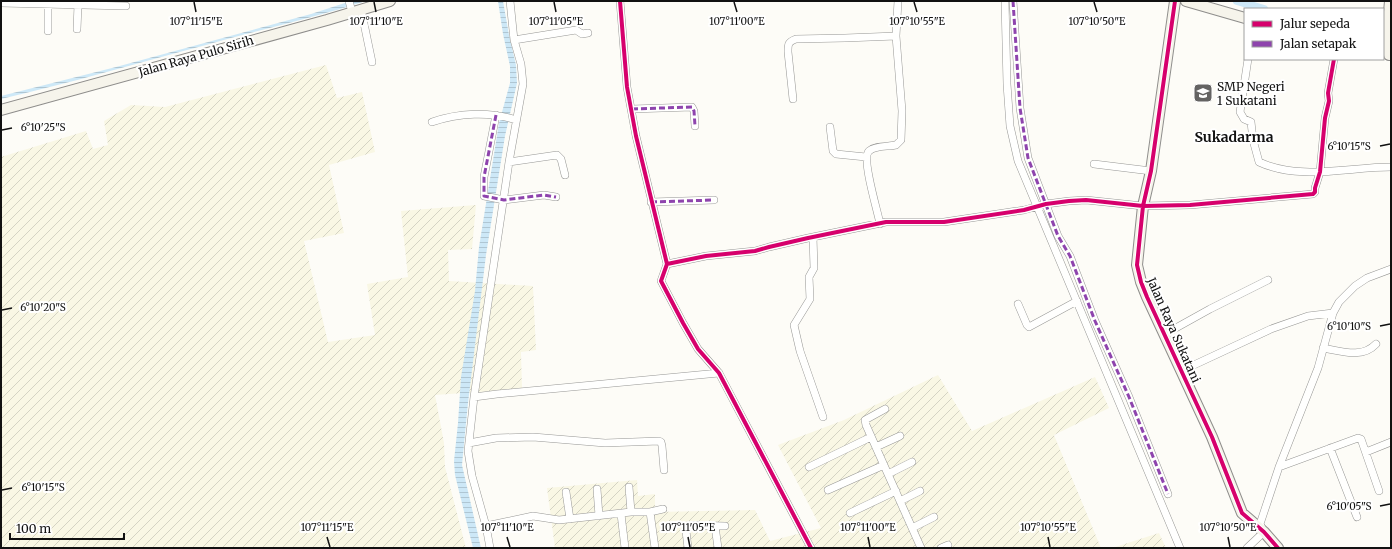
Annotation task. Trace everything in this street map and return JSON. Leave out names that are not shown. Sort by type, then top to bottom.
[{"type":"street","points":[[349,1],[355,10],[372,62]]},
{"type":"street","name":"Jalan Raya Pulo Sirih","points":[[1,110],[390,1]]},
{"type":"street","points":[[490,548],[486,526],[472,476],[468,451],[502,200],[510,162],[514,119],[523,84],[522,64],[514,40],[510,1]]},
{"type":"street","points":[[620,1],[627,87],[636,136],[667,264],[661,281],[698,349],[719,373],[811,548]]},
{"type":"street","points":[[880,224],[867,168],[866,157],[869,151],[877,147],[896,145],[901,140],[902,111],[896,36],[898,1]]},
{"type":"street","points":[[1005,1],[1010,126],[1018,161],[1034,207],[1078,301],[1180,548]]},
{"type":"street","points":[[1013,1],[1017,72],[1024,139],[1028,158],[1058,236],[1070,256],[1095,321],[1129,397],[1168,494]]},
{"type":"street","name":"Jalan Raya Sukatani","points":[[1175,1],[1151,171],[1143,206],[1137,265],[1138,273],[1146,297],[1165,334],[1212,437],[1242,513],[1264,532],[1278,548]]},
{"type":"street","points":[[1186,1],[1244,18]]},
{"type":"street","points":[[1388,54],[1390,1]]},
{"type":"street","points":[[1,3],[126,6]]},
{"type":"street","points":[[48,4],[48,31]]},
{"type":"street","points":[[77,29],[78,5]]},
{"type":"street","points":[[514,40],[576,30],[582,34],[588,33]]},
{"type":"street","points":[[793,99],[788,52],[788,44],[790,41],[796,39],[896,36]]},
{"type":"street","points":[[1006,56],[1016,50]]},
{"type":"street","points":[[1248,60],[1240,112],[1244,119],[1251,122],[1253,140],[1259,162],[1266,165],[1295,171],[1320,172],[1391,167]]},
{"type":"street","points":[[667,264],[706,256],[755,251],[812,237],[880,224],[894,222],[944,222],[1068,201],[1086,200],[1143,206],[1190,205],[1313,194],[1315,192],[1320,172],[1325,118],[1329,101],[1328,93],[1334,60]]},
{"type":"street","points":[[1007,74],[1017,72]]},
{"type":"street","points":[[632,109],[692,107],[694,111],[695,126]]},
{"type":"street","points":[[432,122],[447,117],[497,115],[514,119]]},
{"type":"street","points":[[497,115],[484,177],[484,194],[486,197],[502,200],[544,195],[556,197]]},
{"type":"street","points":[[830,126],[833,151],[836,154],[866,157]]},
{"type":"street","points":[[1014,141],[1024,139]]},
{"type":"street","points":[[510,162],[557,155],[561,158],[565,175]]},
{"type":"street","points":[[1094,164],[1151,171]]},
{"type":"street","points":[[651,202],[714,200]]},
{"type":"street","points":[[812,237],[814,268],[809,277],[810,299],[794,325],[800,351],[823,417]]},
{"type":"street","points":[[1247,548],[1264,532],[1260,524],[1279,467],[1318,368],[1333,313],[1339,302],[1355,286],[1367,278],[1391,268]]},
{"type":"street","points":[[1165,334],[1210,309],[1268,280]]},
{"type":"street","points":[[1018,304],[1029,327],[1078,301]]},
{"type":"street","points":[[1181,371],[1277,327],[1308,316],[1333,313]]},
{"type":"street","points":[[1097,347],[1106,344]]},
{"type":"street","points":[[1323,348],[1362,353],[1369,350],[1376,344]]},
{"type":"street","points":[[474,398],[497,394],[719,373]]},
{"type":"street","points":[[885,409],[866,420],[866,425],[921,548]]},
{"type":"street","points":[[876,447],[900,436]]},
{"type":"street","points":[[469,443],[496,438],[533,437],[605,443],[659,441],[661,442],[664,470]]},
{"type":"street","points":[[809,467],[872,437]]},
{"type":"street","points":[[1279,467],[1358,438],[1361,439],[1379,491]]},
{"type":"street","points":[[1366,452],[1391,442]]},
{"type":"street","points":[[1330,448],[1357,517]]},
{"type":"street","points":[[888,474],[912,462]]},
{"type":"street","points":[[828,490],[884,465]]},
{"type":"street","points":[[629,487],[631,512]]},
{"type":"street","points":[[597,489],[599,516]]},
{"type":"street","points":[[850,513],[896,491]]},
{"type":"street","points":[[900,501],[920,491]]},
{"type":"street","points":[[566,492],[570,518]]},
{"type":"street","points":[[486,526],[533,516],[549,519],[570,518],[631,512],[650,512],[663,509]]},
{"type":"street","points":[[650,512],[655,548]]},
{"type":"street","points":[[621,514],[625,548]]},
{"type":"street","points":[[912,528],[934,517]]},
{"type":"street","points":[[688,548],[686,531],[687,526],[725,526]]},
{"type":"street","points":[[715,526],[718,548]]},
{"type":"shaded area","points":[[326,65],[337,98],[362,92],[375,152],[329,165],[344,233],[304,241],[328,342],[375,335],[367,284],[408,277],[401,211],[476,205],[472,249],[448,250],[449,281],[533,286],[536,350],[521,352],[522,389],[435,395],[444,443],[445,467],[466,548],[1,548],[1,157],[86,131],[93,149],[108,145],[104,121],[131,105],[165,107]]},
{"type":"shaded area","points":[[938,375],[972,431],[1095,377],[1109,408],[1054,435],[1101,548],[555,548],[547,488],[637,480],[638,496],[655,494],[655,512],[755,510],[770,541],[821,528],[778,445],[844,420]]},
{"type":"shaded area","points":[[1159,533],[1166,548],[1112,548]]},
{"type":"water","points":[[351,1],[366,1],[78,80],[1,99],[1,96],[116,67],[311,14]]},
{"type":"water","points":[[498,1],[503,1],[516,65],[517,83],[505,136],[486,255],[462,465],[481,548],[473,548],[455,475],[454,461],[461,377],[475,291],[479,247],[499,123],[510,83],[510,66]]},
{"type":"waterway","points":[[1237,1],[1261,8]]},
{"type":"marked path","points":[[1013,1],[1020,108],[1028,158],[1058,236],[1070,256],[1095,321],[1129,397],[1168,494]]},
{"type":"marked path","points":[[632,109],[692,107],[694,111],[695,126]]},
{"type":"marked path","points":[[496,115],[484,177],[484,196],[504,200],[544,195],[556,197]]},
{"type":"marked path","points":[[651,202],[714,200]]},
{"type":"cycle path","points":[[620,1],[627,87],[636,136],[667,264],[661,281],[698,349],[719,373],[811,548]]},
{"type":"cycle path","points":[[1175,1],[1151,171],[1143,206],[1137,265],[1141,282],[1147,297],[1212,437],[1242,513],[1264,532],[1278,548]]},
{"type":"cycle path","points":[[667,264],[706,256],[755,251],[808,238],[886,222],[944,222],[1024,210],[1046,204],[1069,201],[1086,200],[1143,206],[1190,205],[1313,194],[1315,192],[1320,172],[1325,118],[1329,101],[1328,93],[1334,60]]},
{"type":"place","name":"SMP Negeri 1 Sukatani","points":[[1203,93]]},
{"type":"district","name":"Sukadarma","points":[[1234,137]]}]
